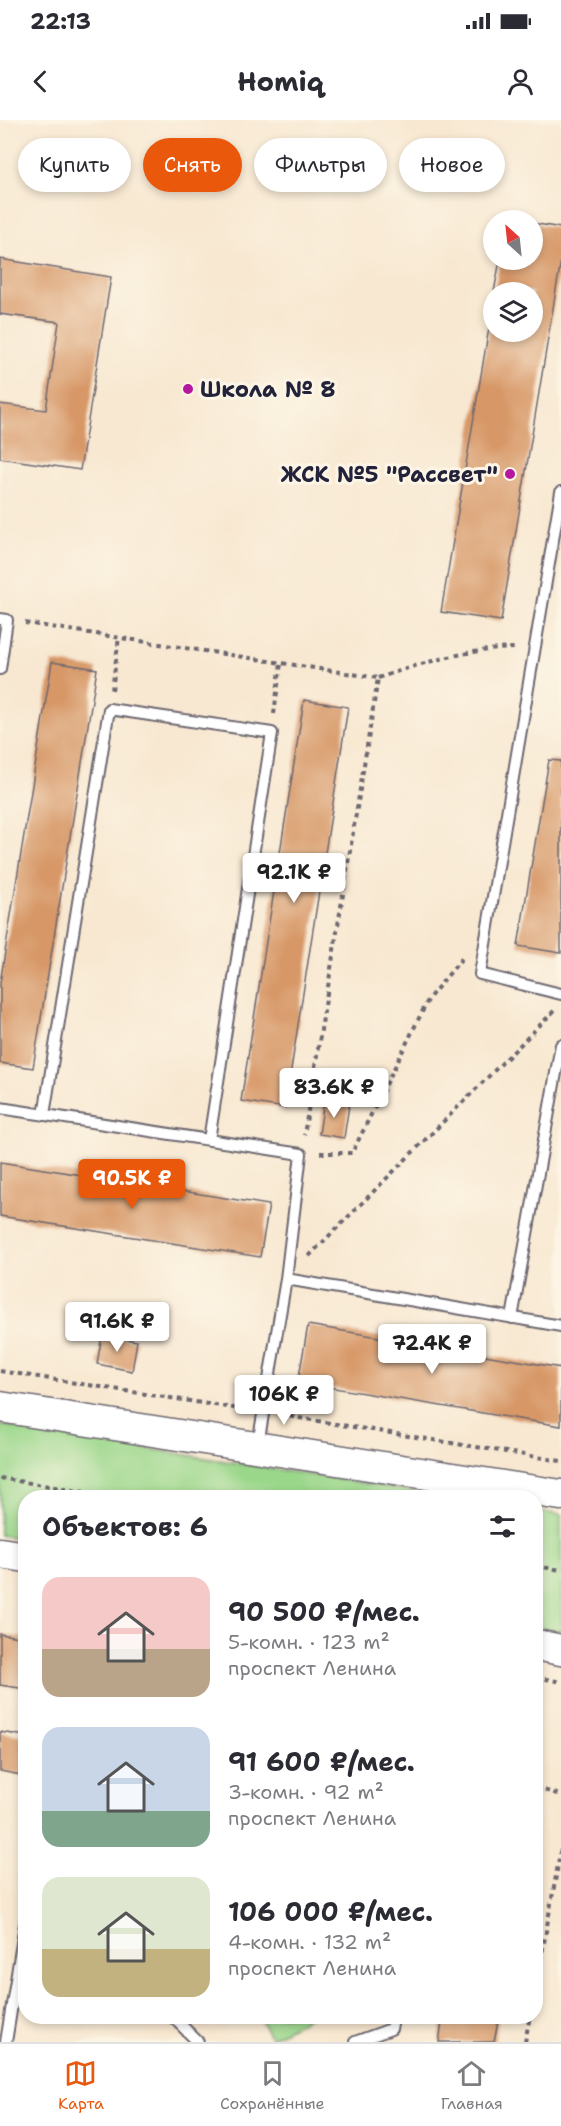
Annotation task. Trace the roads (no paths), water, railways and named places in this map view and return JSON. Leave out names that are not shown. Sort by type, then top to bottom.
[{"type":"street","points":[[0,1407],[530,1490]]},
{"type":"street","points":[[543,1492],[561,1495]]},
{"type":"street","points":[[0,1553],[18,1556]]},
{"type":"street","points":[[543,1646],[561,1650]]},
{"type":"lane","points":[[561,492],[480,975],[561,993]]},
{"type":"lane","points":[[0,619],[7,620],[0,669]]},
{"type":"lane","points":[[44,1115],[109,709],[272,733],[209,1140]]},
{"type":"lane","points":[[512,1318],[561,1045]]},
{"type":"lane","points":[[0,1108],[301,1154],[286,1279],[258,1446]]},
{"type":"lane","points":[[286,1279],[561,1326]]},
{"type":"lane","points":[[6,2042],[18,1975]]},
{"type":"lane","points":[[180,2024],[198,2042]]},
{"type":"lane","points":[[355,2042],[391,2029],[392,2024]]},
{"type":"place","name":"Школа № 8","points":[[188,389]]},
{"type":"place","name":"ЖСК №5 \"Рассвет\"","points":[[510,474]]}]
